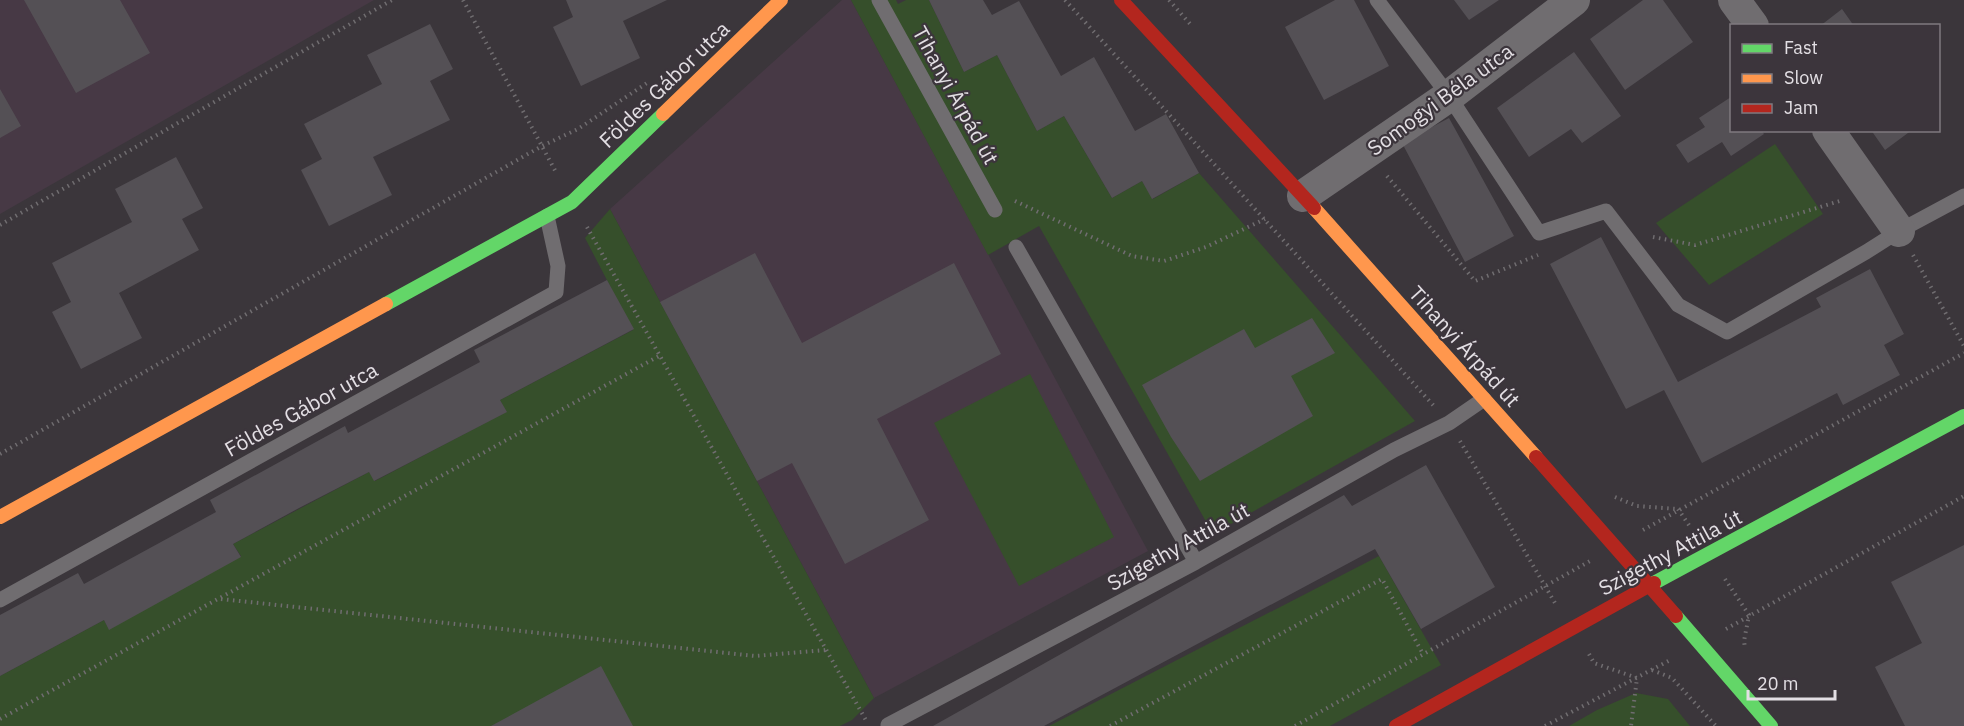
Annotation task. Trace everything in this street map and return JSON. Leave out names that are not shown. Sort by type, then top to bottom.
[{"type":"street","name":"Földes Gábor utca","points":[[0,517],[572,202],[781,0]]},
{"type":"street","name":"Tihanyi Árpád út","points":[[1121,0],[1303,196],[1771,726]]},
{"type":"street","name":"Somogyi Béla utca","points":[[1303,196],[1449,96],[1575,0]]},
{"type":"street","points":[[1734,0],[1752,24]]},
{"type":"street","points":[[1829,132],[1899,231]]},
{"type":"street","name":"Szigethy Attila út","points":[[1396,726],[1964,416]]},
{"type":"lane","name":"Tihanyi Árpád út","points":[[879,0],[995,210]]},
{"type":"lane","points":[[1377,0],[1449,96],[1539,233],[1606,211],[1678,305],[1727,332],[1899,231],[1964,196]]},
{"type":"lane","name":"Földes Gábor utca","points":[[0,600],[556,292],[558,266],[547,216]]},
{"type":"lane","points":[[1016,247],[1196,562]]},
{"type":"lane","name":"Szigethy Attila út","points":[[888,725],[1196,562],[1394,450],[1449,423],[1484,399]]},
{"type":"path","points":[[0,225],[392,0]]},
{"type":"path","points":[[463,0],[572,202],[869,726]]},
{"type":"path","points":[[1065,0],[1449,423],[1545,587],[1294,726]]},
{"type":"path","points":[[0,454],[542,146],[578,129],[657,77]]},
{"type":"path","points":[[1367,152],[1475,281],[1548,250]]},
{"type":"path","points":[[982,186],[1132,256],[1164,261],[1206,247],[1265,219]]},
{"type":"path","points":[[1621,231],[1695,244],[1872,191]]},
{"type":"path","points":[[1899,231],[1964,346]]},
{"type":"path","points":[[1678,509],[1964,353]]},
{"type":"path","points":[[0,719],[659,356]]},
{"type":"path","points":[[1749,615],[1964,496]]},
{"type":"path","points":[[1110,726],[1382,579],[1423,654]]},
{"type":"path","points":[[219,598],[755,656],[826,650]]},
{"type":"path","points":[[1545,726],[1652,670],[1672,678],[1716,726]]},
{"type":"path","points":[[1631,726],[1637,678]]},
{"type":"shaded area","points":[[0,0],[374,0],[0,214]]},
{"type":"shaded area","points":[[842,0],[851,0],[1148,551],[874,698],[610,209]]},
{"type":"green space","points":[[851,0],[896,0],[898,4],[906,0],[929,0],[964,72],[997,55],[1037,131],[1064,116],[1112,198],[1142,181],[1153,199],[1199,173],[1415,421],[1213,534],[1039,226],[988,255]]},
{"type":"green space","points":[[1775,144],[1823,214],[1709,285],[1656,223]]},
{"type":"green space","points":[[610,209],[874,698],[852,720],[840,726],[0,726],[0,676],[104,620],[109,629],[241,556],[233,544],[369,472],[375,481],[506,412],[500,400],[633,330],[585,238]]},
{"type":"green space","points":[[1030,374],[1114,537],[1019,586],[934,423]]},
{"type":"green space","points":[[1379,556],[1441,665],[1330,726],[1049,726]]},
{"type":"green space","points":[[1636,693],[1668,699],[1690,726],[1569,726],[1597,710]]},
{"type":"building","points":[[24,0],[120,0],[150,53],[76,93]]},
{"type":"building","points":[[566,0],[667,0],[623,21],[640,58],[581,86],[553,27],[573,17]]},
{"type":"building","points":[[929,0],[983,0],[992,15],[1019,1],[1061,76],[1094,57],[1135,131],[1166,114],[1199,173],[1152,199],[1142,181],[1112,198],[1064,116],[1037,131],[997,55],[964,72]]},
{"type":"building","points":[[1335,0],[1354,0],[1389,66],[1324,100],[1285,27]]},
{"type":"building","points":[[1454,0],[1499,0],[1469,20]]},
{"type":"building","points":[[1643,0],[1663,0],[1693,42],[1625,90],[1590,39]]},
{"type":"building","points":[[1842,9],[1853,24],[1823,24]]},
{"type":"building","points":[[430,24],[453,69],[430,81],[450,120],[373,157],[392,195],[329,226],[301,170],[322,159],[304,124],[382,84],[367,55]]},
{"type":"building","points":[[1574,52],[1621,116],[1582,143],[1571,129],[1529,157],[1497,108]]},
{"type":"building","points":[[0,89],[21,126],[0,138]]},
{"type":"building","points":[[1730,98],[1730,132],[1762,132],[1764,134],[1731,156],[1722,142],[1688,163],[1676,145],[1705,127],[1699,118]]},
{"type":"building","points":[[1449,118],[1514,236],[1465,262],[1402,143]]},
{"type":"building","points":[[1872,132],[1909,132],[1885,150]]},
{"type":"building","points":[[176,157],[203,208],[182,219],[199,250],[119,293],[142,338],[81,369],[52,312],[71,302],[52,263],[132,222],[115,189]]},
{"type":"building","points":[[1601,237],[1678,382],[1821,307],[1816,298],[1870,269],[1904,334],[1884,345],[1900,375],[1843,405],[1837,393],[1702,463],[1664,390],[1626,409],[1550,264]]},
{"type":"building","points":[[755,253],[802,343],[954,263],[1001,354],[877,419],[929,520],[845,564],[792,463],[757,481],[660,302]]},
{"type":"building","points":[[607,280],[634,329],[500,400],[507,412],[374,481],[369,472],[299,508],[233,544],[241,557],[109,630],[104,620],[0,676],[0,615],[78,573],[84,584],[216,512],[210,500],[345,426],[348,433],[480,362],[474,350]]},
{"type":"building","points":[[1312,318],[1335,353],[1291,376],[1313,416],[1200,481],[1171,437],[1142,385],[1244,329],[1255,348]]},
{"type":"building","points":[[1426,465],[1495,587],[1421,629],[1375,549],[1044,726],[933,726],[1344,495],[1352,506]]},
{"type":"building","points":[[1964,545],[1964,726],[1905,726],[1875,667],[1922,643],[1891,582]]},
{"type":"building","points":[[601,666],[633,726],[491,726]]},
{"type":"traffic: fast","points":[[386,304],[572,202],[663,114]]},
{"type":"traffic: fast","points":[[1654,583],[1964,416]]},
{"type":"traffic: fast","points":[[1676,616],[1771,726]]},
{"type":"traffic: slow","points":[[663,114],[781,0]]},
{"type":"traffic: slow","points":[[1314,208],[1536,457]]},
{"type":"traffic: slow","points":[[0,517],[386,304]]},
{"type":"traffic: jam","points":[[1121,0],[1314,208]]},
{"type":"traffic: jam","points":[[1536,457],[1676,616]]},
{"type":"traffic: jam","points":[[1396,726],[1654,583]]}]
